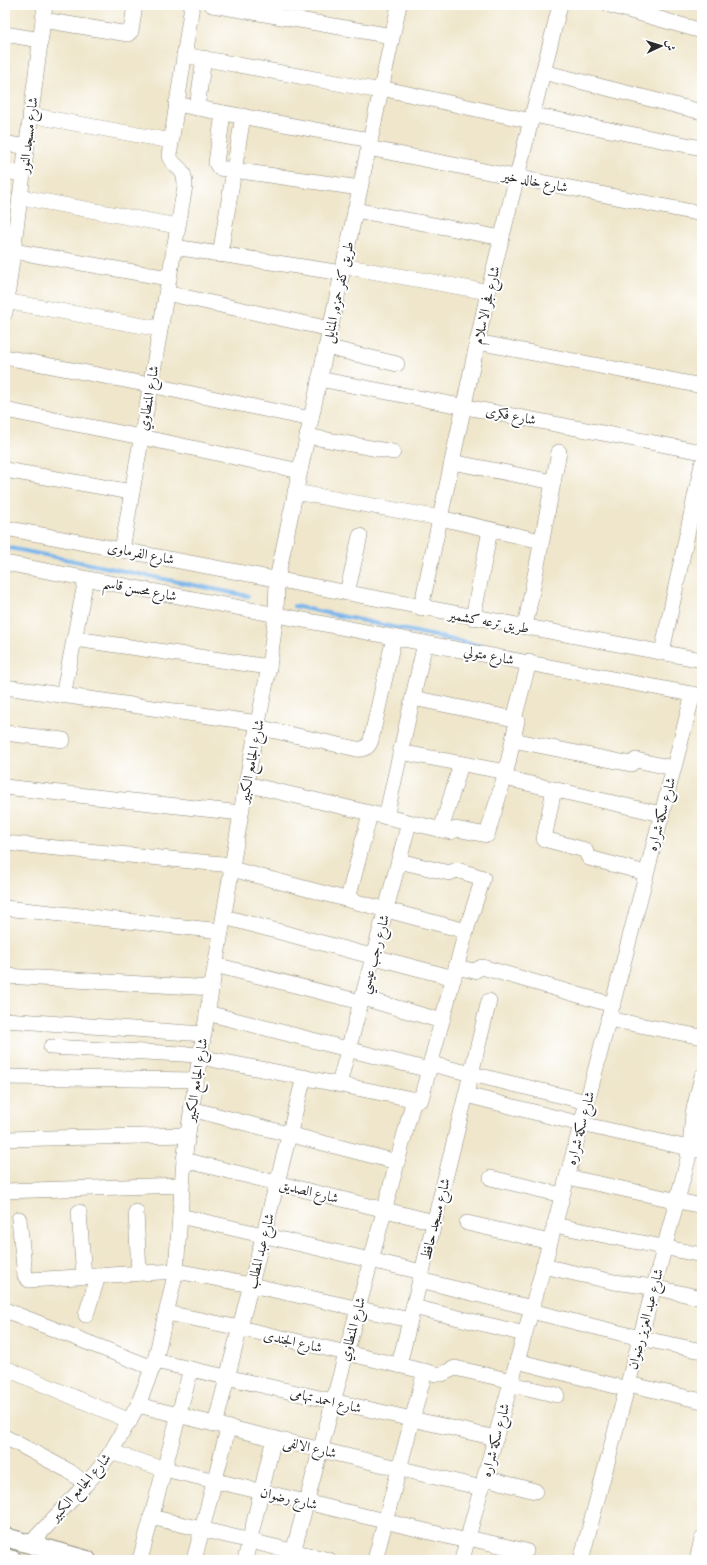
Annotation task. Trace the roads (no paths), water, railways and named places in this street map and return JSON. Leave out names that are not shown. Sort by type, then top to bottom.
[{"type":"main road","points":[[5,1537],[87,1560]]},
{"type":"main road","points":[[5,1558],[13,1560]]},
{"type":"street","name":"شارع مسجد النور","points":[[6,305],[13,251],[11,219],[20,197],[45,5]]},
{"type":"street","name":"شارع المنطاوي","points":[[122,550],[185,180],[181,170],[171,161],[168,156],[192,5]]},
{"type":"street","points":[[212,5],[392,36]]},
{"type":"street","name":"طريق كفر حمزه, المنايل","points":[[277,579],[399,5]]},
{"type":"street","name":"شارع فجر الاسلام","points":[[421,608],[488,292],[560,5]]},
{"type":"street","points":[[610,5],[702,31]]},
{"type":"street","points":[[43,20],[128,34],[131,31],[131,6]]},
{"type":"street","points":[[5,34],[40,40]]},
{"type":"street","points":[[184,55],[381,89],[532,118],[702,148]]},
{"type":"street","points":[[197,108],[204,58]]},
{"type":"street","points":[[544,72],[702,112]]},
{"type":"street","name":"شارع خالد خير","points":[[176,104],[243,116],[517,178],[702,214]]},
{"type":"street","points":[[223,113],[216,166],[218,168],[360,188]]},
{"type":"street","points":[[30,115],[171,141]]},
{"type":"street","points":[[220,255],[243,116]]},
{"type":"street","points":[[5,142],[26,147]]},
{"type":"street","points":[[5,171],[22,174]]},
{"type":"street","points":[[20,197],[178,226]]},
{"type":"street","points":[[355,210],[502,238]]},
{"type":"street","points":[[174,247],[220,255],[343,269],[488,292]]},
{"type":"street","points":[[13,251],[168,278]]},
{"type":"street","points":[[166,293],[330,329]]},
{"type":"street","points":[[6,305],[160,329]]},
{"type":"street","points":[[477,342],[702,386]]},
{"type":"street","points":[[326,347],[397,364]]},
{"type":"street","points":[[5,357],[150,385],[311,419]]},
{"type":"street","name":"شارع فكرى","points":[[319,379],[702,452]]},
{"type":"street","points":[[5,410],[300,471]]},
{"type":"street","points":[[308,436],[392,452]]},
{"type":"street","points":[[525,627],[559,452]]},
{"type":"street","points":[[452,462],[553,482]]},
{"type":"street","points":[[662,652],[702,464]]},
{"type":"street","points":[[5,470],[132,492]]},
{"type":"street","points":[[295,492],[440,518],[542,541]]},
{"type":"street","name":"شارع الفرماوى","points":[[5,528],[277,579]]},
{"type":"street","points":[[473,618],[490,530]]},
{"type":"street","points":[[347,593],[360,536]]},
{"type":"street","points":[[5,563],[5,576]]},
{"type":"street","name":"شارع محسن قاسم","points":[[5,563],[276,615]]},
{"type":"street","points":[[63,696],[86,579]]},
{"type":"street","name":"طريق ترعه كشمير","points":[[277,579],[473,618],[702,660]]},
{"type":"street","name":"شارع الجامع الكبير","points":[[30,1544],[85,1485],[111,1452],[138,1405],[154,1365],[176,1271],[181,1185],[191,1109],[246,784],[269,666],[276,615],[277,579]]},
{"type":"street","name":"شارع متولي","points":[[276,615],[697,695]]},
{"type":"street","points":[[5,687],[258,725],[361,750],[368,747],[372,740],[394,637]]},
{"type":"street","points":[[75,639],[269,666]]},
{"type":"street","points":[[386,817],[425,643]]},
{"type":"street","points":[[246,784],[441,830],[451,832],[456,828],[487,834],[506,775],[517,721],[514,719],[529,662]]},
{"type":"street","name":"شارع سكة شراره","points":[[462,1560],[532,1310],[673,768],[697,695]]},
{"type":"street","points":[[412,698],[514,719]]},
{"type":"street","points":[[5,733],[63,740]]},
{"type":"street","points":[[513,740],[631,764],[636,760],[673,768]]},
{"type":"street","points":[[400,752],[461,764],[554,789],[661,814]]},
{"type":"street","points":[[441,830],[461,764]]},
{"type":"street","points":[[5,787],[241,814]]},
{"type":"street","points":[[554,789],[544,839],[585,850],[589,858],[646,873]]},
{"type":"street","points":[[348,899],[370,814]]},
{"type":"street","name":"شارع رجب عيسي","points":[[339,1084],[409,823]]},
{"type":"street","points":[[5,843],[232,867],[466,930]]},
{"type":"street","points":[[51,1047],[200,1056],[419,1100],[422,1098],[466,930],[483,878],[457,870],[449,873],[399,861]]},
{"type":"street","points":[[5,908],[222,924],[455,972],[474,971],[482,967],[610,1012],[702,1037]]},
{"type":"street","points":[[216,965],[442,1021]]},
{"type":"street","points":[[5,976],[212,988]]},
{"type":"street","name":"شارع مسجد حافظ","points":[[399,1365],[489,1001]]},
{"type":"street","points":[[207,1013],[349,1049],[430,1067],[471,1074],[587,1102]]},
{"type":"street","points":[[5,1020],[204,1034]]},
{"type":"street","name":"شارع عبد العزيز رضوان","points":[[581,1560],[677,1200],[696,1150],[702,1076]]},
{"type":"street","points":[[5,1077],[196,1080]]},
{"type":"street","name":"شارع عبد المطلب","points":[[194,1560],[214,1480],[228,1378],[304,1078]]},
{"type":"street","points":[[466,1095],[581,1124],[696,1150]]},
{"type":"street","name":"شارع المنطاوي","points":[[292,1556],[414,1099]]},
{"type":"street","points":[[191,1109],[397,1162]]},
{"type":"street","points":[[5,1139],[188,1135]]},
{"type":"street","name":"شارع الصديق","points":[[184,1160],[434,1222]]},
{"type":"street","points":[[567,1177],[702,1206]]},
{"type":"street","points":[[491,1178],[562,1195]]},
{"type":"street","points":[[5,1191],[181,1185]]},
{"type":"street","points":[[78,1212],[91,1277],[86,1315]]},
{"type":"street","points":[[136,1212],[139,1273]]},
{"type":"street","points":[[180,1216],[371,1260],[532,1310],[640,1338],[702,1351]]},
{"type":"street","points":[[19,1219],[25,1276],[29,1280],[176,1271],[251,1285],[358,1308],[412,1313],[525,1334]]},
{"type":"street","points":[[467,1223],[550,1242]]},
{"type":"street","points":[[554,1225],[702,1255]]},
{"type":"street","points":[[543,1266],[614,1282],[653,1287],[702,1298]]},
{"type":"street","name":"شارع احمد تهامى","points":[[5,1310],[154,1365],[191,1369],[496,1438]]},
{"type":"street","name":"شارع الجندى","points":[[167,1313],[240,1328],[439,1374],[452,1368],[458,1369],[557,1395]]},
{"type":"street","points":[[517,1361],[627,1387],[702,1401]]},
{"type":"street","points":[[5,1368],[130,1421]]},
{"type":"street","points":[[140,1560],[191,1369]]},
{"type":"street","points":[[375,1560],[425,1371]]},
{"type":"street","name":"شارع الالفى","points":[[138,1405],[222,1427],[399,1468],[536,1491]]},
{"type":"street","points":[[5,1437],[69,1471],[85,1485]]},
{"type":"street","points":[[245,1560],[274,1438]]},
{"type":"street","name":"شارع رضوان","points":[[111,1452],[164,1469],[468,1540],[526,1551]]},
{"type":"street","points":[[151,1517],[249,1541],[292,1556],[329,1560]]},
{"type":"street","points":[[697,1560],[702,1539]]},
{"type":"waterway","points":[[5,547],[248,596]]},
{"type":"waterway","points":[[294,606],[524,655]]}]
